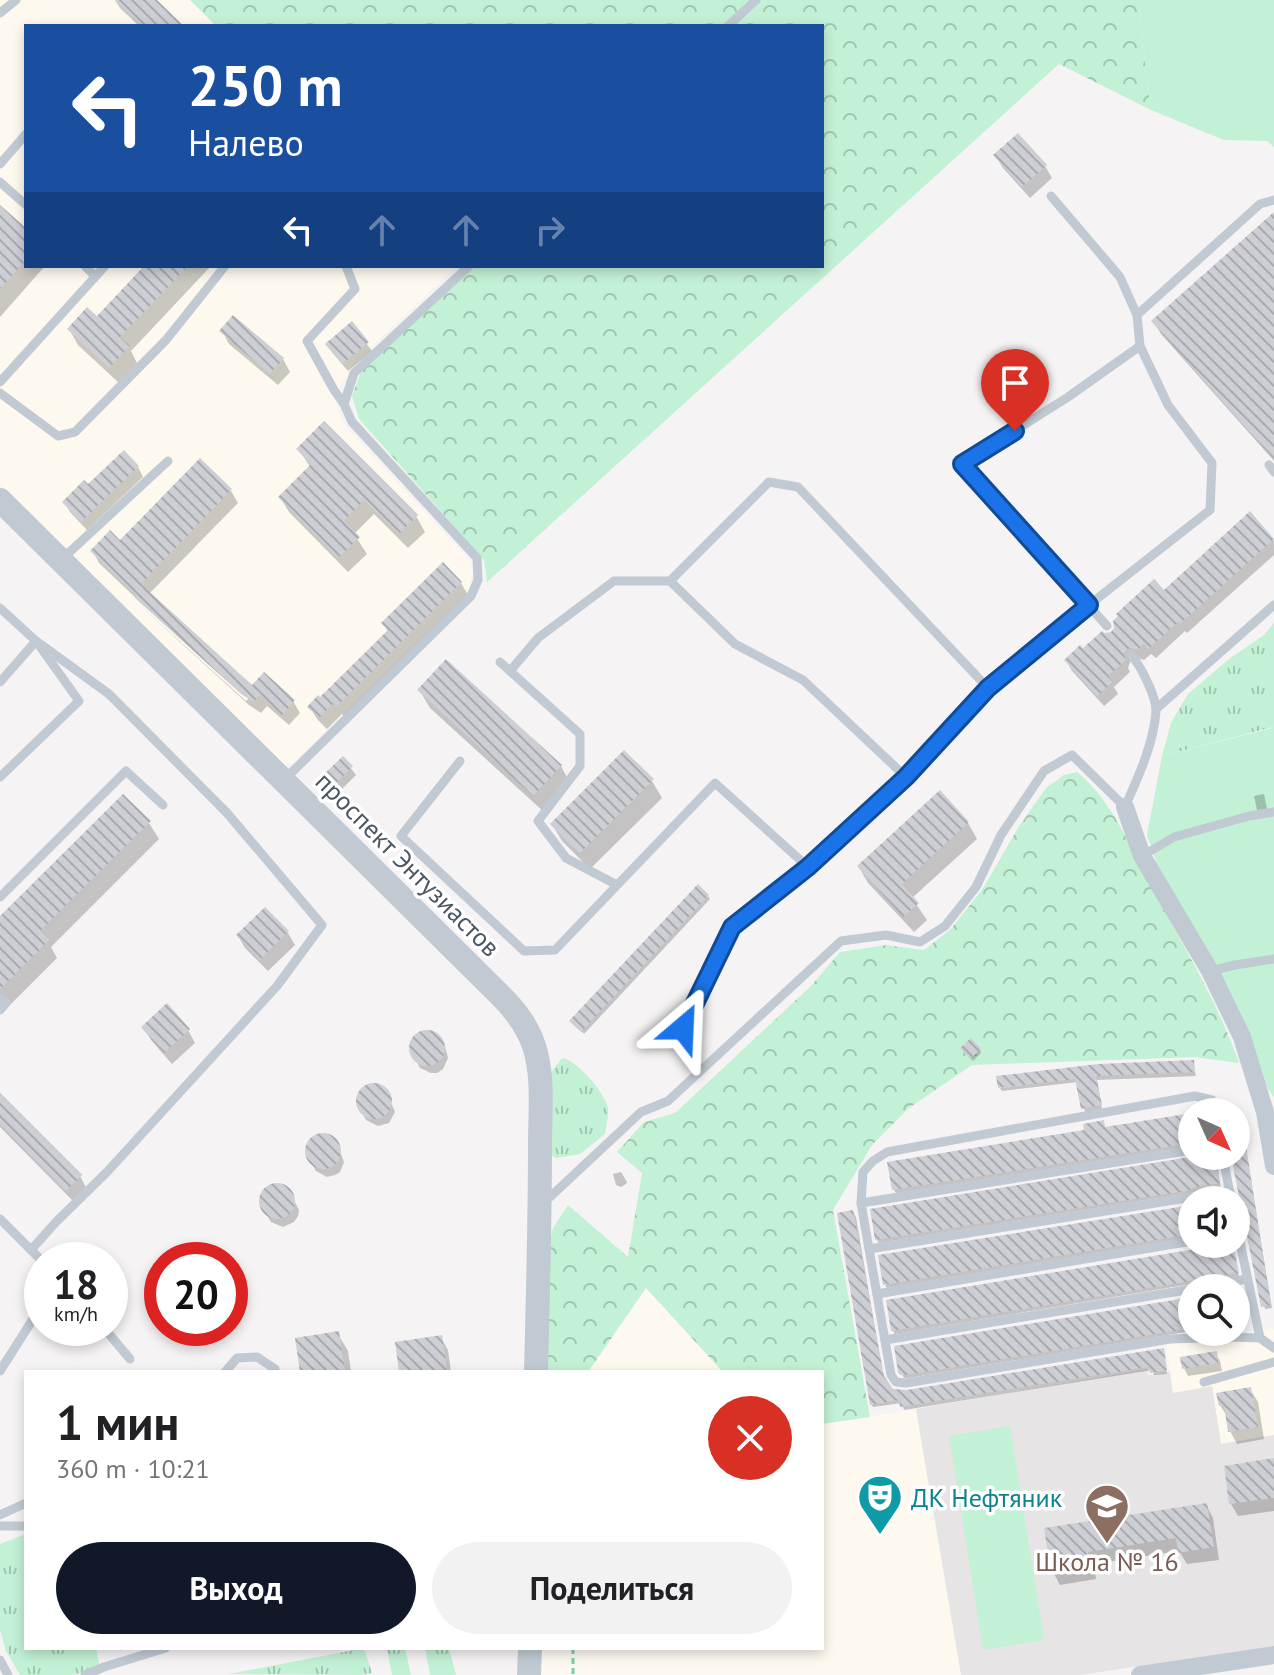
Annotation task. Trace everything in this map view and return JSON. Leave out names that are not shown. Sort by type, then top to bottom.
[{"type":"street","name":"проспект Энтузиастов","points":[[0,500],[500,995],[525,1024],[535,1047],[540,1074],[536,1370]]},
{"type":"street","points":[[1125,807],[1142,856],[1210,971],[1242,1037],[1269,1112],[1274,1166]]},
{"type":"street","points":[[529,1675],[530,1650]]},
{"type":"street","points":[[1140,1675],[1274,1655]]},
{"type":"lane","points":[[0,13],[16,0]]},
{"type":"lane","points":[[730,24],[756,0]]},
{"type":"lane","points":[[0,164],[24,136]]},
{"type":"lane","points":[[0,182],[24,203]]},
{"type":"lane","points":[[683,1028],[732,927],[808,867],[906,777],[988,688],[1210,510],[1212,463],[1168,405],[1140,346],[1137,315],[1120,277],[1051,196]]},
{"type":"lane","points":[[1137,315],[1260,204],[1274,200]]},
{"type":"lane","points":[[87,268],[95,276]]},
{"type":"lane","points":[[0,382],[103,268]]},
{"type":"lane","points":[[0,393],[58,436],[75,432],[166,340],[223,268]]},
{"type":"lane","points":[[283,781],[471,596],[478,580],[477,558],[352,422],[307,341],[355,289],[347,268]]},
{"type":"lane","points":[[344,404],[354,373],[467,268]]},
{"type":"lane","points":[[1107,626],[962,464],[1068,397],[1140,346]]},
{"type":"lane","points":[[61,560],[168,461]]},
{"type":"lane","points":[[670,581],[769,482],[798,487],[988,688]]},
{"type":"lane","points":[[510,671],[538,638],[614,581],[670,581],[735,644],[803,680],[906,777]]},
{"type":"lane","points":[[1156,709],[1274,605]]},
{"type":"lane","points":[[0,608],[36,641],[109,694],[227,813],[322,925],[277,986],[107,1172],[38,1242]]},
{"type":"lane","points":[[0,682],[36,641]]},
{"type":"lane","points":[[0,777],[79,701],[36,641]]},
{"type":"lane","points":[[540,1198],[550,1197],[641,1112],[668,1101],[841,941],[886,935],[920,942],[945,926],[976,887],[1001,835],[1044,771],[1072,755],[1125,807],[1146,759],[1156,709],[1141,666],[1131,655]]},
{"type":"lane","points":[[500,662],[580,734],[580,766],[538,821],[566,858],[617,885]]},
{"type":"lane","points":[[460,761],[401,836],[524,951],[555,950],[715,783],[808,867]]},
{"type":"lane","points":[[0,897],[126,771],[163,805]]},
{"type":"lane","points":[[1142,856],[1174,837],[1274,812]]},
{"type":"lane","points":[[1210,971],[1274,959]]},
{"type":"lane","points":[[0,997],[6,1003],[0,1010]]},
{"type":"lane","points":[[1178,1099],[887,1152],[873,1161],[863,1172],[861,1203],[891,1375],[896,1382],[906,1383],[1170,1339],[1260,1338],[1274,1348]]},
{"type":"lane","points":[[861,1203],[1178,1152]]},
{"type":"lane","points":[[869,1249],[1178,1204]]},
{"type":"lane","points":[[0,1219],[24,1243]]},
{"type":"lane","points":[[877,1294],[1178,1243]]},
{"type":"lane","points":[[885,1340],[1178,1291]]},
{"type":"lane","points":[[1250,1293],[1260,1338]]},
{"type":"lane","points":[[0,1371],[24,1333]]},
{"type":"lane","points":[[119,1346],[130,1359]]},
{"type":"lane","points":[[227,1370],[237,1358],[257,1357],[275,1370]]},
{"type":"lane","points":[[1204,1382],[1274,1362]]},
{"type":"lane","points":[[0,1515],[24,1504]]},
{"type":"lane","points":[[0,1526],[24,1526]]},
{"type":"lane","points":[[85,1675],[159,1650]]},
{"type":"lane","points":[[0,1660],[8,1675]]},
{"type":"path","points":[[573,1650],[573,1675]]},
{"type":"shaded area","points":[[0,0],[190,0],[214,24],[24,24],[24,268],[455,268],[355,362],[340,385],[336,399],[338,413],[346,427],[471,562],[469,590],[294,762],[285,765],[120,608],[0,485]]},
{"type":"shaded area","points":[[646,1288],[721,1370],[589,1370]]},
{"type":"shaded area","points":[[1274,1329],[1274,1435],[1221,1444],[1212,1387],[1173,1393],[1166,1344],[1250,1346],[1250,1332]]},
{"type":"shaded area","name":"Школа № 16","points":[[1147,1369],[1148,1375],[1170,1372],[1173,1393],[1212,1386],[1221,1444],[1274,1435],[1274,1646],[1080,1675],[961,1675],[916,1409]]},
{"type":"shaded area","name":"ДК Нефтяник","points":[[916,1409],[961,1675],[538,1675],[539,1650],[824,1650],[824,1424]]},
{"type":"green space","points":[[190,0],[1138,0],[1151,110],[1059,64],[487,582],[484,560],[359,419],[352,396],[361,372],[471,268],[824,268],[824,24],[214,24]]},
{"type":"green space","points":[[1138,0],[1274,0],[1274,147],[1267,141],[1224,140],[1151,110]]},
{"type":"green space","points":[[1274,623],[1273,727],[1162,756],[1171,723],[1188,694],[1229,659],[1264,635]]},
{"type":"green space","points":[[1274,725],[1274,1097],[1262,1081],[1158,867],[1147,835],[1162,756]]},
{"type":"green space","points":[[1077,772],[1112,812],[1211,997],[1239,1063],[1194,1057],[972,1065],[909,1108],[872,1145],[833,1210],[870,1417],[824,1424],[824,1370],[721,1370],[646,1288],[589,1370],[546,1370],[548,1248],[553,1228],[568,1205],[628,1257],[642,1173],[617,1152],[644,1122],[675,1113],[810,987],[840,952],[886,945],[924,950],[950,930],[982,890],[1018,828],[1046,788],[1064,775]]},
{"type":"green space","points":[[562,1058],[575,1065],[596,1086],[606,1102],[608,1114],[605,1134],[580,1154],[556,1158],[549,1154],[549,1075]]},
{"type":"green space","points":[[1010,1426],[1044,1640],[983,1650],[949,1436]]},
{"type":"green space","points":[[24,1535],[24,1650],[96,1650],[97,1669],[73,1675],[20,1675],[6,1651],[0,1630],[0,1544]]},
{"type":"green space","points":[[354,1650],[365,1650],[372,1673],[361,1675],[229,1674]]},
{"type":"green space","points":[[387,1650],[405,1650],[411,1675],[392,1675]]},
{"type":"green space","points":[[425,1650],[450,1650],[456,1675],[430,1675]]},
{"type":"building","points":[[115,0],[157,0],[182,24],[141,24]]},
{"type":"building","points":[[1018,133],[1047,165],[1022,187],[993,155]]},
{"type":"building","points":[[0,205],[24,226],[24,262],[0,289]]},
{"type":"building","points":[[1274,212],[1274,459],[1151,321]]},
{"type":"building","points":[[142,268],[186,268],[120,337],[130,346],[109,368],[67,329],[87,307],[97,316]]},
{"type":"building","points":[[233,315],[284,358],[270,374],[219,331]]},
{"type":"building","points":[[352,321],[369,342],[342,364],[325,344]]},
{"type":"building","points":[[324,421],[418,515],[399,534],[364,500],[344,521],[360,537],[338,558],[278,497],[311,464],[296,449]]},
{"type":"building","points":[[124,450],[139,466],[81,522],[62,502],[84,480],[88,484]]},
{"type":"building","points":[[200,458],[232,489],[141,584],[252,685],[264,672],[295,700],[282,715],[260,695],[253,702],[240,693],[135,598],[137,596],[90,551],[110,530],[120,540]]},
{"type":"building","points":[[1250,511],[1274,539],[1148,649],[1144,644],[1137,650],[1126,650],[1126,660],[1108,676],[1113,682],[1097,696],[1064,660],[1102,631],[1111,632],[1113,621],[1118,616],[1116,614],[1154,579],[1164,590]]},
{"type":"building","points":[[443,562],[462,582],[337,706],[334,703],[319,718],[307,707],[388,630],[381,623]]},
{"type":"building","points":[[446,659],[562,765],[533,796],[417,690]]},
{"type":"building","points":[[624,750],[654,779],[579,854],[550,824]]},
{"type":"building","points":[[343,756],[353,766],[330,789],[320,778]]},
{"type":"building","points":[[940,790],[969,822],[902,884],[919,903],[903,917],[857,866]]},
{"type":"building","points":[[123,794],[151,821],[40,931],[49,940],[0,989],[0,916]]},
{"type":"building","points":[[698,884],[709,895],[581,1032],[569,1021]]},
{"type":"building","points":[[265,907],[289,931],[260,960],[236,935]]},
{"type":"building","points":[[167,1003],[190,1029],[164,1053],[141,1027]]},
{"type":"building","points":[[427,1030],[440,1035],[445,1048],[440,1061],[427,1066],[414,1061],[409,1048],[414,1035]]},
{"type":"building","points":[[971,1038],[981,1049],[970,1059],[960,1048]]},
{"type":"building","points":[[1194,1060],[1195,1072],[1096,1076],[1102,1105],[1081,1109],[1075,1079],[998,1088],[996,1076],[1098,1064]]},
{"type":"building","points":[[374,1083],[387,1088],[392,1101],[387,1114],[374,1119],[361,1114],[356,1101],[361,1088]]},
{"type":"building","points":[[0,1093],[82,1175],[66,1191],[0,1124]]},
{"type":"building","points":[[1178,1115],[1178,1145],[892,1190],[887,1162],[1084,1130],[1083,1124],[1104,1120],[1105,1127]]},
{"type":"building","points":[[323,1133],[336,1138],[341,1151],[336,1164],[323,1169],[310,1164],[305,1151],[310,1138]]},
{"type":"building","points":[[1178,1159],[1178,1170],[1218,1170],[1220,1183],[1178,1186],[1178,1192],[875,1240],[870,1209]]},
{"type":"building","points":[[1234,1170],[1250,1170],[1271,1305],[1261,1307],[1250,1252],[1250,1186],[1237,1186]]},
{"type":"building","points":[[277,1183],[290,1188],[295,1201],[290,1214],[277,1219],[264,1214],[259,1201],[264,1188]]},
{"type":"building","points":[[1178,1207],[1178,1236],[883,1285],[878,1255]]},
{"type":"building","points":[[853,1210],[884,1376],[893,1389],[907,1390],[1164,1348],[1167,1370],[1150,1373],[1149,1367],[900,1407],[899,1400],[870,1405],[837,1213]]},
{"type":"building","points":[[1178,1252],[1178,1258],[1236,1258],[1239,1273],[1178,1274],[1178,1283],[891,1331],[886,1300]]},
{"type":"building","points":[[1178,1299],[1178,1330],[906,1375],[898,1372],[894,1346]]},
{"type":"building","points":[[339,1331],[345,1370],[300,1370],[295,1338]]},
{"type":"building","points":[[442,1335],[447,1370],[399,1370],[395,1342]]},
{"type":"building","points":[[1217,1351],[1218,1363],[1182,1369],[1180,1357]]},
{"type":"building","points":[[1251,1387],[1258,1427],[1228,1432],[1224,1405],[1219,1406],[1216,1393]]},
{"type":"building","points":[[1274,1458],[1274,1498],[1229,1504],[1224,1466]]},
{"type":"building","points":[[1207,1503],[1214,1547],[1178,1553],[1176,1538],[1088,1552],[1090,1567],[1051,1573],[1044,1528]]},
{"type":"place","name":"ДК Нефтяник","points":[[880,1536]]},
{"type":"place","name":"Школа № 16","points":[[1107,1545]]},
{"type":"route","points":[[683,1028],[732,927],[808,867],[906,777],[988,688],[1089,605],[962,464],[1015,431]]}]
